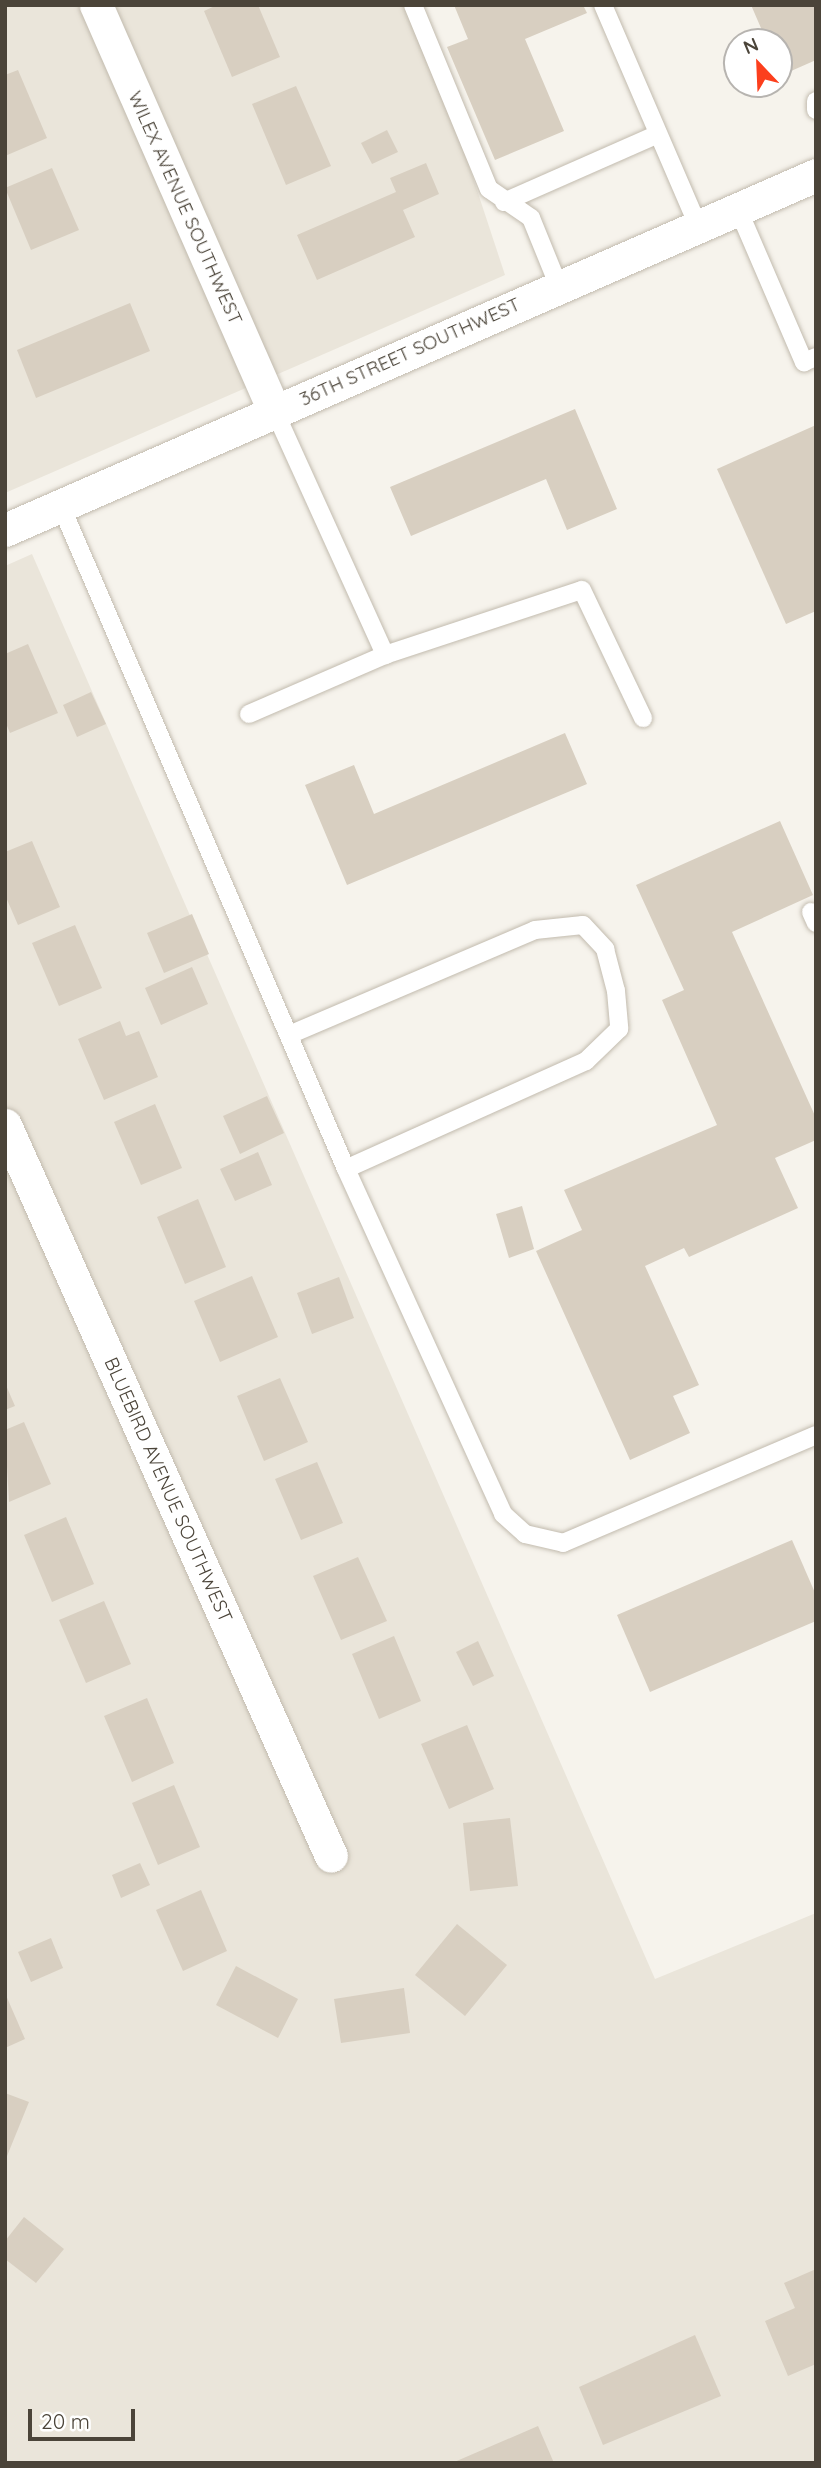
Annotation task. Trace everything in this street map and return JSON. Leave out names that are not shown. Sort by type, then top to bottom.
[{"type":"street","name":"WILEX AVENUE SOUTHWEST","points":[[96,5],[275,412]]},
{"type":"street","name":"36TH STREET SOUTHWEST","points":[[5,530],[816,175]]},
{"type":"street","name":"BLUEBIRD AVENUE SOUTHWEST","points":[[5,1125],[331,1856]]},
{"type":"lane","points":[[413,5],[489,189],[504,202],[531,218],[559,287]]},
{"type":"lane","points":[[603,5],[698,226]]},
{"type":"lane","points":[[816,101],[816,110]]},
{"type":"lane","points":[[504,202],[659,134]]},
{"type":"lane","points":[[738,209],[804,362],[816,357]]},
{"type":"lane","points":[[275,412],[385,655]]},
{"type":"lane","points":[[61,506],[346,1168],[503,1514],[525,1534],[563,1543],[816,1435]]},
{"type":"lane","points":[[249,714],[385,655],[582,590],[643,718]]},
{"type":"lane","points":[[289,1035],[535,930],[583,925],[605,949],[616,991],[619,1029],[586,1061],[346,1168]]},
{"type":"shaded area","points":[[5,5],[416,5],[505,275],[5,493]]},
{"type":"shaded area","points":[[32,554],[655,1979],[816,1913],[816,2463],[5,2463],[5,566]]},
{"type":"building","points":[[217,5],[258,5],[280,57],[232,77],[204,11]]},
{"type":"building","points":[[454,5],[583,5],[587,13],[525,39],[564,131],[495,160],[447,47],[468,39]]},
{"type":"building","points":[[751,5],[814,5],[816,60],[793,70],[793,28],[761,28]]},
{"type":"building","points":[[18,70],[47,138],[5,156],[5,75]]},
{"type":"building","points":[[296,86],[331,166],[286,185],[252,104]]},
{"type":"building","points":[[387,130],[398,152],[372,164],[361,143]]},
{"type":"building","points":[[426,163],[439,194],[403,210],[415,237],[317,280],[297,235],[396,192],[390,178]]},
{"type":"building","points":[[52,168],[79,230],[31,250],[5,188]]},
{"type":"building","points":[[130,303],[150,351],[36,398],[17,350]]},
{"type":"building","points":[[575,409],[617,509],[567,530],[546,479],[411,536],[390,487]]},
{"type":"building","points":[[816,425],[816,611],[786,624],[717,469]]},
{"type":"building","points":[[28,644],[58,713],[10,733],[5,721],[5,654]]},
{"type":"building","points":[[91,692],[106,724],[77,737],[63,705]]},
{"type":"building","points":[[565,733],[587,784],[347,885],[305,785],[354,765],[374,814]]},
{"type":"building","points":[[780,821],[813,895],[732,932],[816,1118],[816,1140],[775,1158],[798,1208],[689,1257],[684,1248],[645,1266],[699,1385],[673,1396],[690,1433],[630,1460],[536,1251],[582,1230],[564,1190],[717,1125],[662,1000],[684,990],[636,885]]},
{"type":"building","points":[[32,841],[60,907],[18,925],[5,895],[5,852]]},
{"type":"building","points":[[192,914],[209,954],[164,973],[147,933]]},
{"type":"building","points":[[75,925],[102,988],[59,1006],[32,943]]},
{"type":"building","points":[[192,967],[208,1004],[161,1025],[145,988]]},
{"type":"building","points":[[120,1021],[126,1036],[139,1031],[158,1077],[104,1100],[78,1039]]},
{"type":"building","points":[[267,1096],[284,1133],[240,1154],[223,1116]]},
{"type":"building","points":[[155,1104],[182,1168],[141,1185],[114,1122]]},
{"type":"building","points":[[258,1152],[272,1185],[235,1201],[220,1169]]},
{"type":"building","points":[[198,1199],[226,1267],[185,1284],[157,1217]]},
{"type":"building","points":[[522,1206],[534,1249],[509,1258],[496,1214]]},
{"type":"building","points":[[252,1276],[278,1337],[220,1362],[194,1301]]},
{"type":"building","points":[[339,1277],[354,1318],[312,1334],[297,1293]]},
{"type":"building","points":[[280,1378],[308,1442],[264,1461],[237,1396]]},
{"type":"building","points":[[5,1383],[15,1406],[5,1410]]},
{"type":"building","points":[[24,1422],[51,1484],[9,1502],[5,1430]]},
{"type":"building","points":[[317,1462],[343,1523],[301,1540],[275,1479]]},
{"type":"building","points":[[66,1517],[94,1584],[52,1602],[24,1535]]},
{"type":"building","points":[[792,1540],[816,1595],[816,1621],[650,1692],[617,1615]]},
{"type":"building","points":[[358,1557],[387,1621],[341,1640],[313,1576]]},
{"type":"building","points":[[104,1601],[131,1664],[86,1683],[59,1620]]},
{"type":"building","points":[[394,1636],[421,1701],[379,1719],[352,1654]]},
{"type":"building","points":[[478,1641],[494,1676],[473,1686],[456,1652]]},
{"type":"building","points":[[147,1698],[174,1763],[132,1782],[104,1716]]},
{"type":"building","points":[[467,1725],[494,1789],[449,1809],[421,1744]]},
{"type":"building","points":[[174,1785],[200,1847],[158,1865],[132,1803]]},
{"type":"building","points":[[510,1818],[518,1886],[470,1891],[463,1823]]},
{"type":"building","points":[[140,1863],[150,1885],[121,1898],[112,1875]]},
{"type":"building","points":[[201,1890],[227,1951],[183,1971],[156,1910]]},
{"type":"building","points":[[457,1924],[507,1965],[465,2016],[415,1975]]},
{"type":"building","points":[[51,1938],[63,1968],[31,1982],[18,1952]]},
{"type":"building","points":[[236,1966],[298,1999],[278,2038],[216,2005]]},
{"type":"building","points":[[404,1988],[410,2033],[341,2043],[334,1999]]},
{"type":"building","points":[[5,1993],[25,2039],[5,2048]]},
{"type":"building","points":[[5,2093],[29,2102],[5,2161]]},
{"type":"building","points":[[24,2217],[64,2249],[36,2283],[5,2259],[5,2241]]},
{"type":"building","points":[[816,2269],[816,2364],[788,2376],[765,2321],[795,2308],[784,2283]]},
{"type":"building","points":[[695,2335],[721,2396],[603,2445],[579,2387]]},
{"type":"building","points":[[538,2426],[554,2463],[452,2463]]}]
